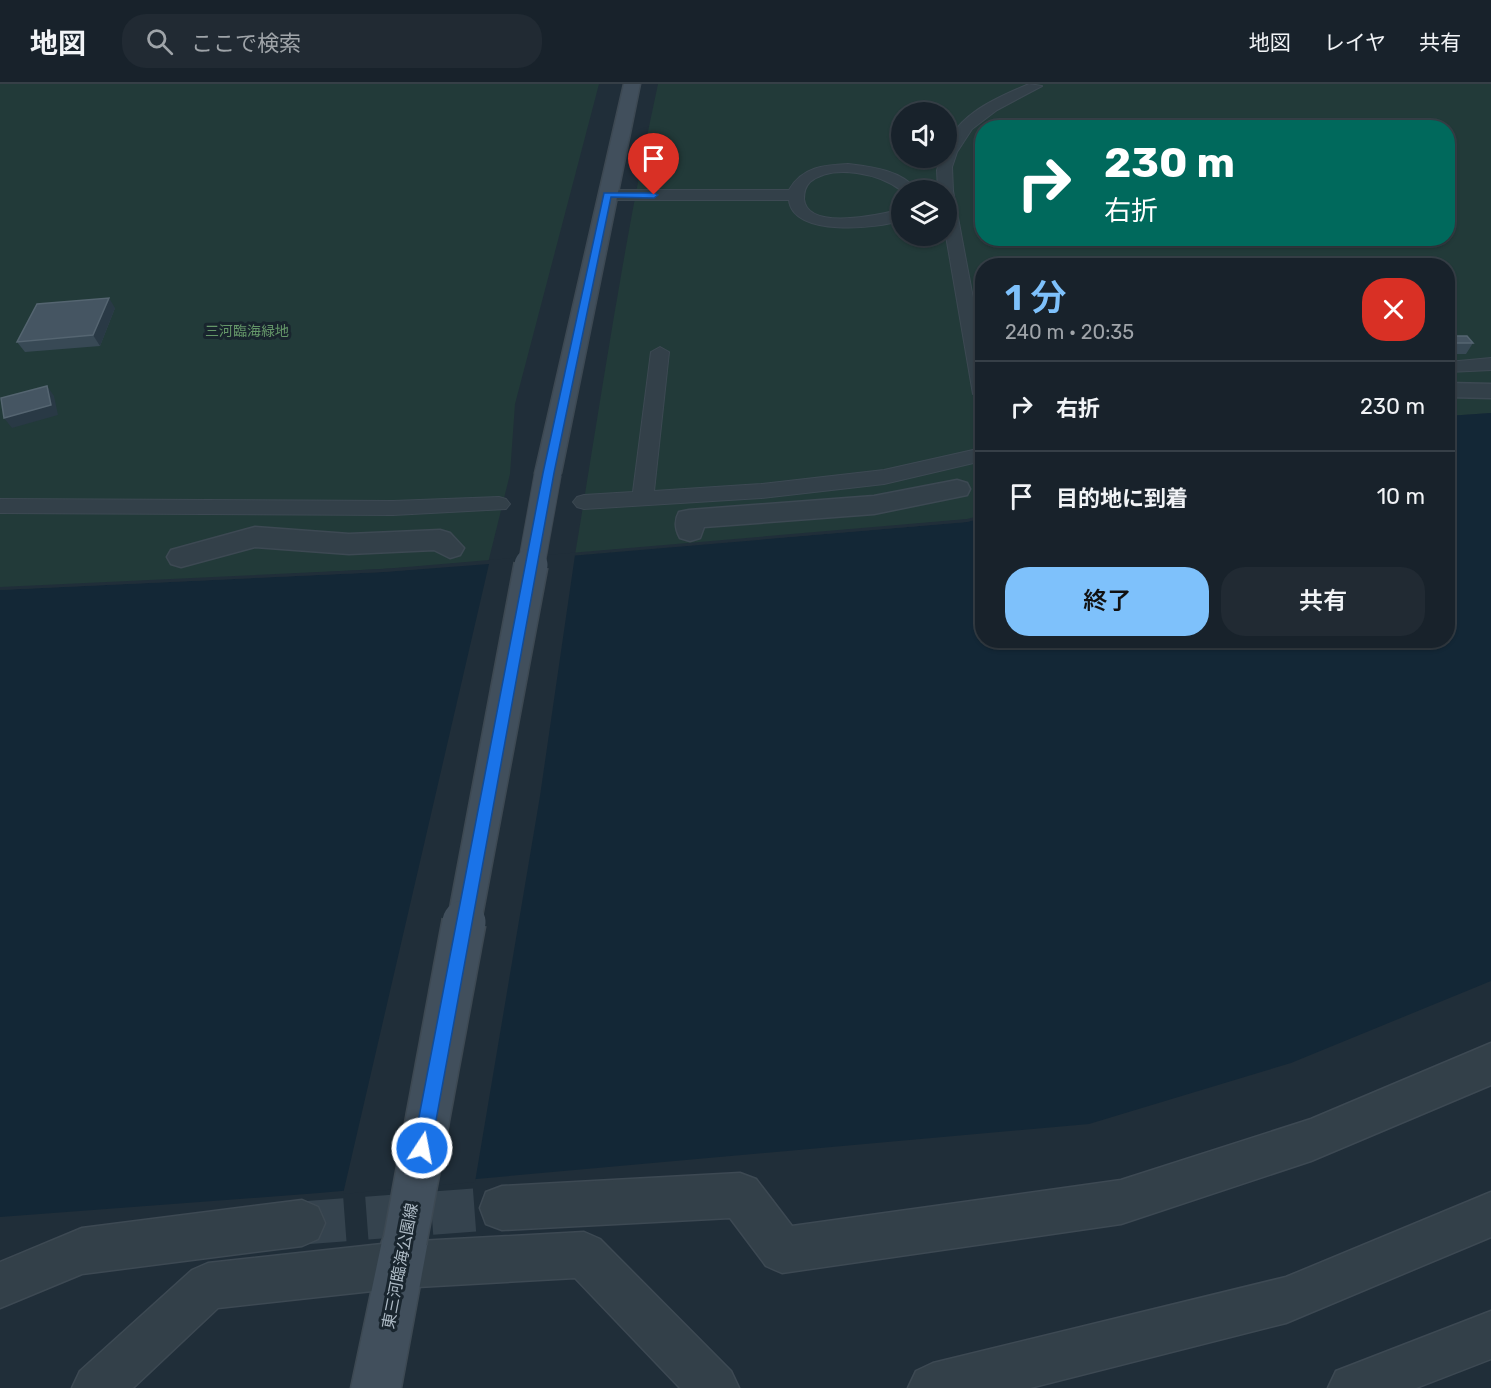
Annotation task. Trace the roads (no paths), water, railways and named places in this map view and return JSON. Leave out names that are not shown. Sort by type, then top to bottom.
[{"type":"main road","name":"東三河臨海公園線","points":[[376,1388],[548,473],[632,84]]},
{"type":"street","points":[[1455,390],[1491,391]]},
{"type":"street","points":[[690,531],[689,519],[874,505],[957,489]]},
{"type":"street","points":[[181,557],[255,537],[349,544],[440,540],[450,548]]},
{"type":"street","points":[[502,1208],[740,1195],[782,1250],[1086,1208],[1121,1202],[1311,1140],[1491,1064]]},
{"type":"street","points":[[933,1388],[1286,1300],[1491,1214]]},
{"type":"street","points":[[0,1285],[82,1251],[302,1223]]},
{"type":"street","points":[[97,1388],[208,1286],[402,1253],[584,1255],[714,1388]]},
{"type":"street","points":[[1353,1388],[1491,1335]]},
{"type":"lane","points":[[976,120],[1008,97],[1035,86]]},
{"type":"lane","points":[[946,180],[945,167],[965,128],[975,121]]},
{"type":"lane","points":[[891,218],[872,224],[836,223],[806,212],[798,204],[795,195],[798,187],[806,179],[843,169],[869,170],[897,180]]},
{"type":"lane","points":[[607,195],[795,195]]},
{"type":"lane","points":[[956,246],[975,355]]},
{"type":"lane","points":[[643,500],[660,351]]},
{"type":"lane","points":[[1455,367],[1491,364]]},
{"type":"lane","points":[[584,502],[761,491],[884,477],[975,457]]},
{"type":"lane","points":[[0,506],[393,508],[499,504]]},
{"type":"water","points":[[1491,413],[1491,981],[1291,1063],[1089,1124],[319,1193],[0,1217],[0,590],[384,572],[975,520],[975,648],[1455,648],[1455,416]]},
{"type":"tunnel","points":[[302,1223],[502,1208]]},
{"type":"park label","name":"三河臨海緑地","points":[[247,331]]}]
